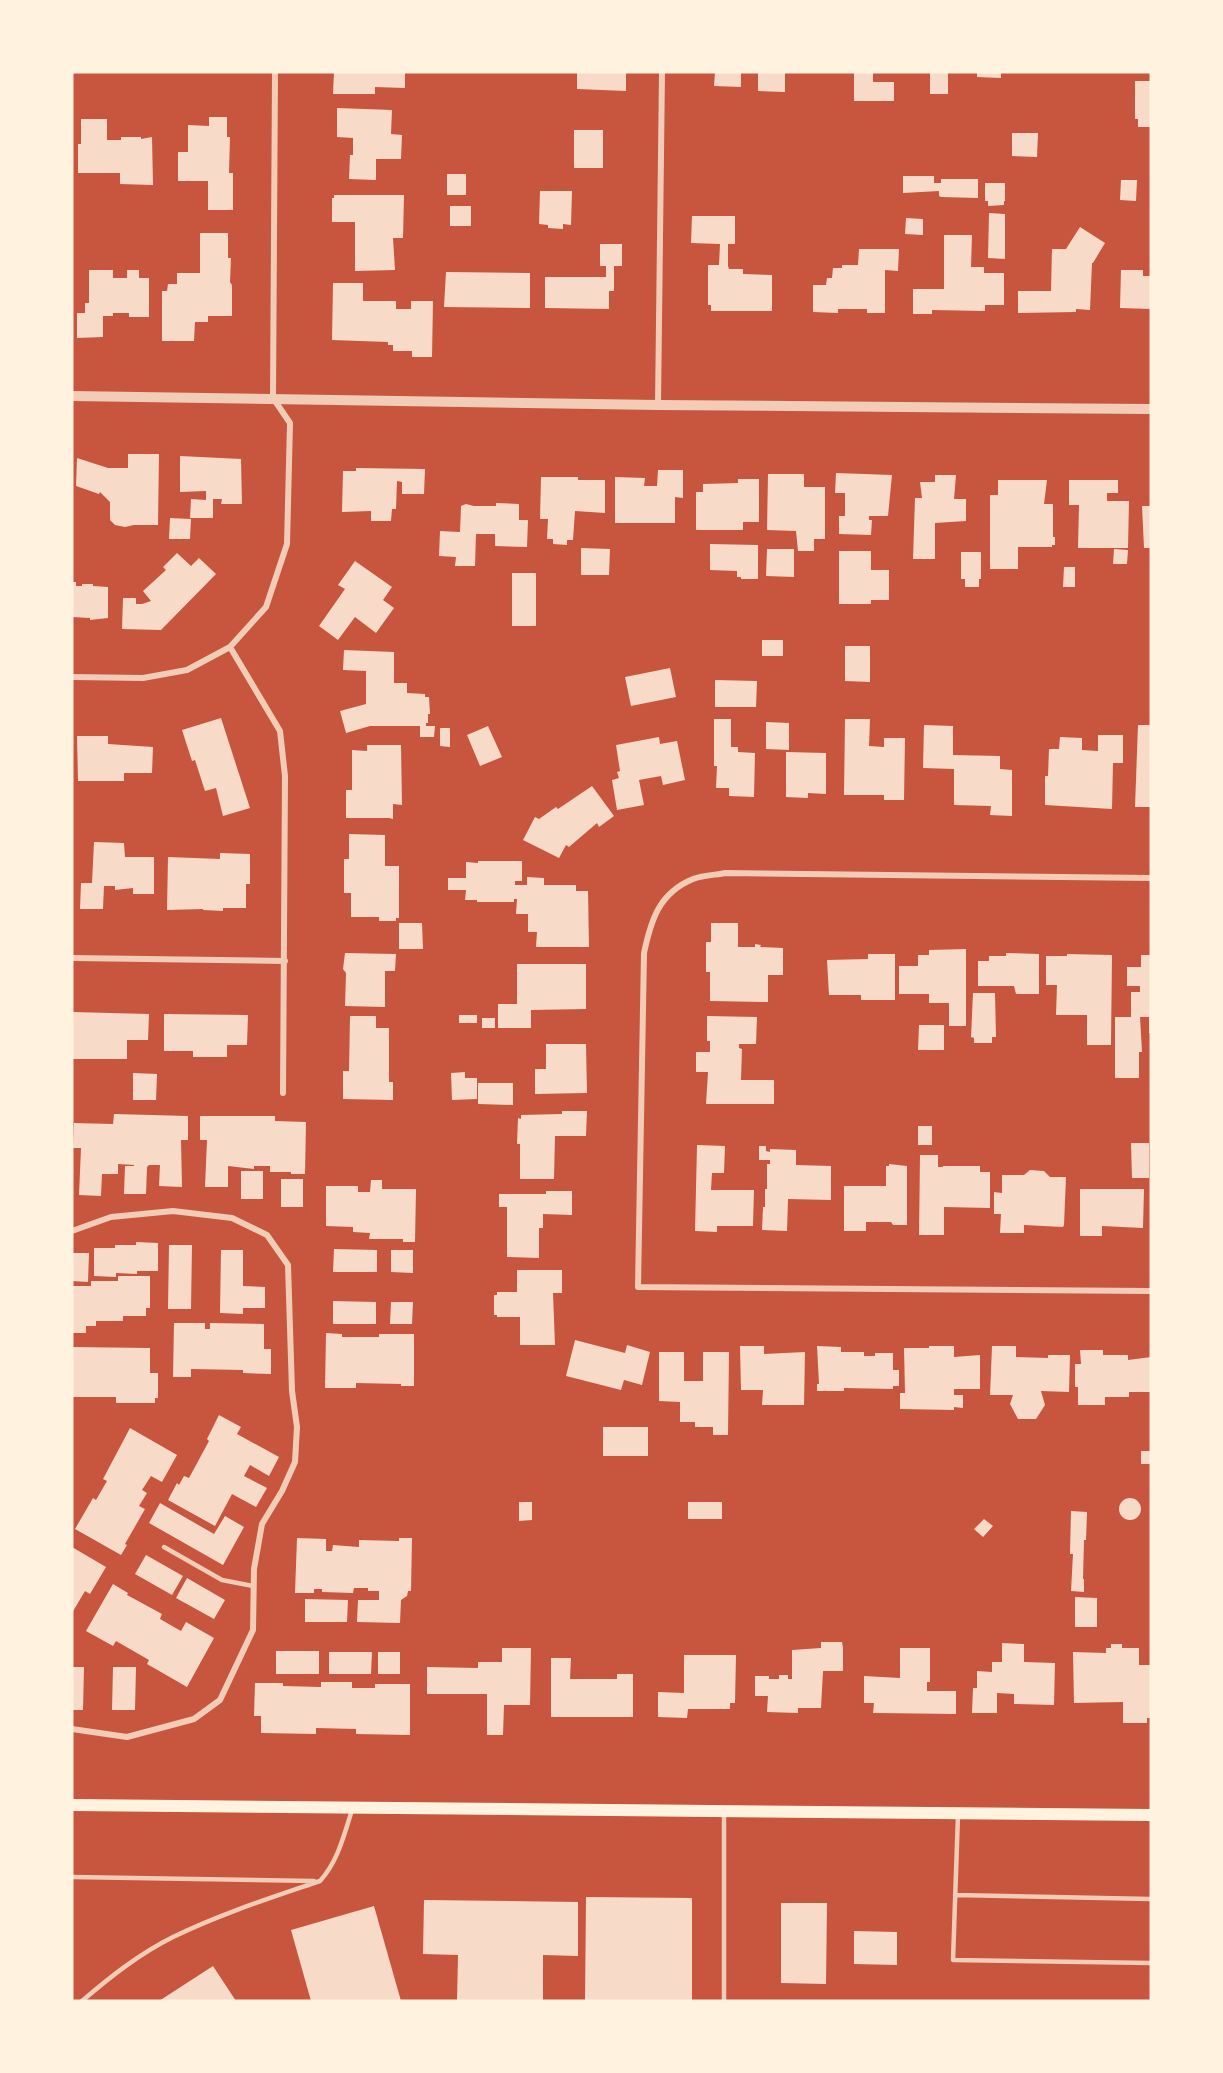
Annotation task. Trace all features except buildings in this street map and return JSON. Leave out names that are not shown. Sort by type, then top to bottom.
[{"type":"main road","points":[[72,1805],[1151,1815]]},
{"type":"street","points":[[72,677],[143,678],[187,670],[230,647],[266,607],[288,544],[290,423],[273,398],[275,72]]},
{"type":"street","points":[[658,405],[662,72]]},
{"type":"street","points":[[72,396],[658,405],[1151,409]]},
{"type":"street","points":[[230,647],[280,731],[285,776],[283,1093]]},
{"type":"street","points":[[1151,878],[726,873],[694,879],[665,897],[650,923],[644,953],[638,1287],[1151,1291]]},
{"type":"street","points":[[72,958],[285,961]]},
{"type":"street","points":[[72,1231],[111,1217],[173,1211],[232,1218],[267,1235],[288,1265],[292,1391],[297,1427],[295,1462],[282,1491],[262,1524],[254,1569],[253,1630],[220,1700],[194,1719],[127,1737],[72,1729]]},
{"type":"lane","points":[[164,1547],[222,1580],[253,1586]]},
{"type":"lane","points":[[82,2001],[117,1972],[171,1938],[236,1909],[320,1881],[330,1870],[353,1807]]},
{"type":"lane","points":[[724,1810],[724,2001]]},
{"type":"lane","points":[[958,1813],[953,1960],[1151,1963]]},
{"type":"lane","points":[[72,1877],[320,1881]]},
{"type":"lane","points":[[955,1895],[1151,1899]]}]
